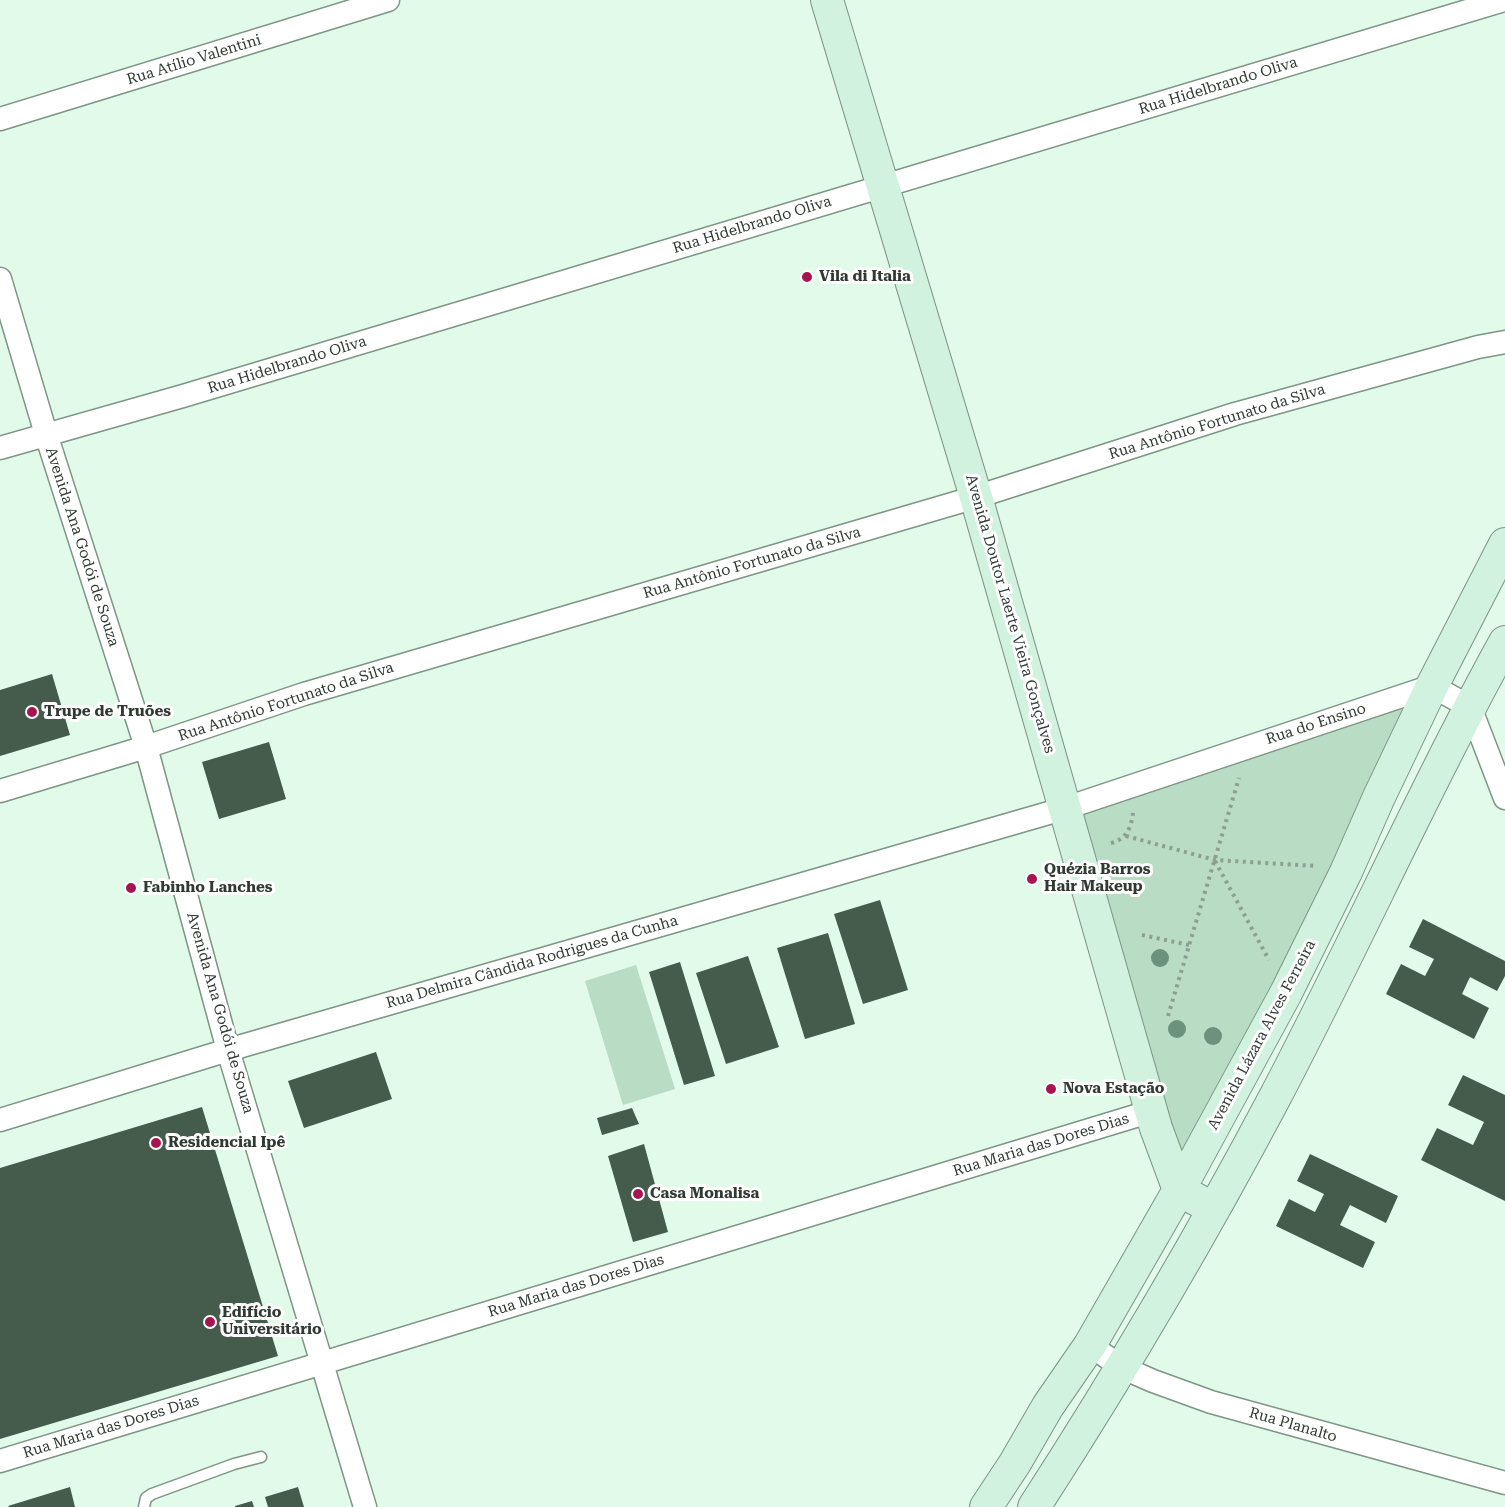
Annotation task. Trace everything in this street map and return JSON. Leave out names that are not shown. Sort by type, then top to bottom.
[{"type":"main road","name":"Avenida Doutor Laerte Vieira Gonçalves","points":[[826,0],[976,497],[1156,1128],[1179,1190]]},
{"type":"main road","name":"Avenida Lázara Alves Ferreira","points":[[986,1507],[1048,1406],[1090,1345],[1179,1190],[1286,993],[1346,872],[1432,686],[1505,544]]},
{"type":"main road","points":[[1034,1507],[1121,1367],[1214,1209],[1307,1035],[1470,707],[1505,642]]},
{"type":"main road","points":[[1179,1190],[1214,1209]]},
{"type":"street","name":"Rua Atílio Valentini","points":[[0,119],[388,0]]},
{"type":"street","name":"Rua Hidelbrando Oliva","points":[[0,448],[183,396],[1504,0]]},
{"type":"street","name":"Avenida Ana Godói de Souza","points":[[0,279],[46,434],[146,747],[228,1050],[365,1507]]},
{"type":"street","name":"Rua Antônio Fortunato da Silva","points":[[0,791],[146,747],[304,694],[976,497],[1235,414],[1478,347],[1505,342]]},
{"type":"street","name":"Rua do Ensino","points":[[1066,808],[1432,686]]},
{"type":"street","points":[[1432,686],[1470,707],[1505,798]]},
{"type":"street","name":"Rua Delmira Cândida Rodrigues da Cunha","points":[[0,1120],[228,1050],[1066,808]]},
{"type":"street","name":"Rua Maria das Dores Dias","points":[[0,1461],[1152,1111]]},
{"type":"street","name":"Rua Planalto","points":[[1090,1345],[1121,1367],[1211,1402],[1505,1483]]},
{"type":"lane","points":[[144,1507],[146,1498],[152,1494],[234,1464],[261,1457]]},
{"type":"path","points":[[1168,1016],[1249,746]]},
{"type":"path","points":[[1112,843],[1126,836],[1132,823],[1134,809]]},
{"type":"path","points":[[1126,836],[1215,860],[1320,866],[1346,872]]},
{"type":"path","points":[[1215,860],[1286,993]]},
{"type":"path","points":[[1142,935],[1189,945]]},
{"type":"green space","points":[[1428,686],[1173,1190],[1066,808]]},
{"type":"green space","points":[[636,965],[675,1089],[623,1105],[585,981]]},
{"type":"building","name":"Trupe de Truões","points":[[52,674],[70,735],[0,756],[0,690]]},
{"type":"building","points":[[269,742],[286,799],[219,819],[202,762]]},
{"type":"building","points":[[880,900],[908,990],[863,1004],[834,914]]},
{"type":"building","points":[[1423,919],[1505,961],[1505,976],[1497,991],[1470,977],[1462,994],[1489,1008],[1474,1039],[1386,994],[1401,964],[1425,976],[1434,959],[1409,947]]},
{"type":"building","points":[[828,933],[855,1024],[805,1039],[777,948]]},
{"type":"building","points":[[748,956],[779,1047],[726,1064],[696,973]]},
{"type":"building","points":[[680,962],[715,1076],[684,1085],[649,972]]},
{"type":"building","points":[[376,1052],[392,1099],[304,1128],[288,1081]]},
{"type":"building","points":[[1463,1075],[1505,1095],[1505,1201],[1421,1160],[1437,1128],[1473,1145],[1484,1122],[1448,1105]]},
{"type":"building","points":[[202,1107],[278,1356],[0,1439],[0,1168]]},
{"type":"building","points":[[632,1108],[639,1124],[602,1135],[597,1118]]},
{"type":"building","name":"Casa Monalisa","points":[[644,1144],[668,1232],[633,1242],[608,1156]]},
{"type":"building","points":[[1310,1154],[1398,1196],[1386,1223],[1350,1205],[1340,1225],[1375,1242],[1363,1268],[1276,1226],[1289,1199],[1315,1212],[1324,1194],[1297,1181]]},
{"type":"building","points":[[70,1487],[75,1507],[8,1506]]},
{"type":"building","points":[[298,1487],[304,1507],[268,1507],[265,1497]]},
{"type":"building","points":[[252,1501],[254,1507],[235,1507],[235,1506]]},
{"type":"place","name":"Vila di Italia","points":[[807,277]]},
{"type":"place","name":"Trupe de Truões","points":[[32,712]]},
{"type":"place","name":"Quézia Barros Hair Makeup","points":[[1032,879]]},
{"type":"place","name":"Fabinho Lanches","points":[[131,888]]},
{"type":"place","name":"Nova Estação","points":[[1051,1089]]},
{"type":"place","name":"Residencial Ipê","points":[[156,1143]]},
{"type":"place","name":"Casa Monalisa","points":[[638,1194]]},
{"type":"place","name":"Edifício Universitário","points":[[210,1322]]}]
